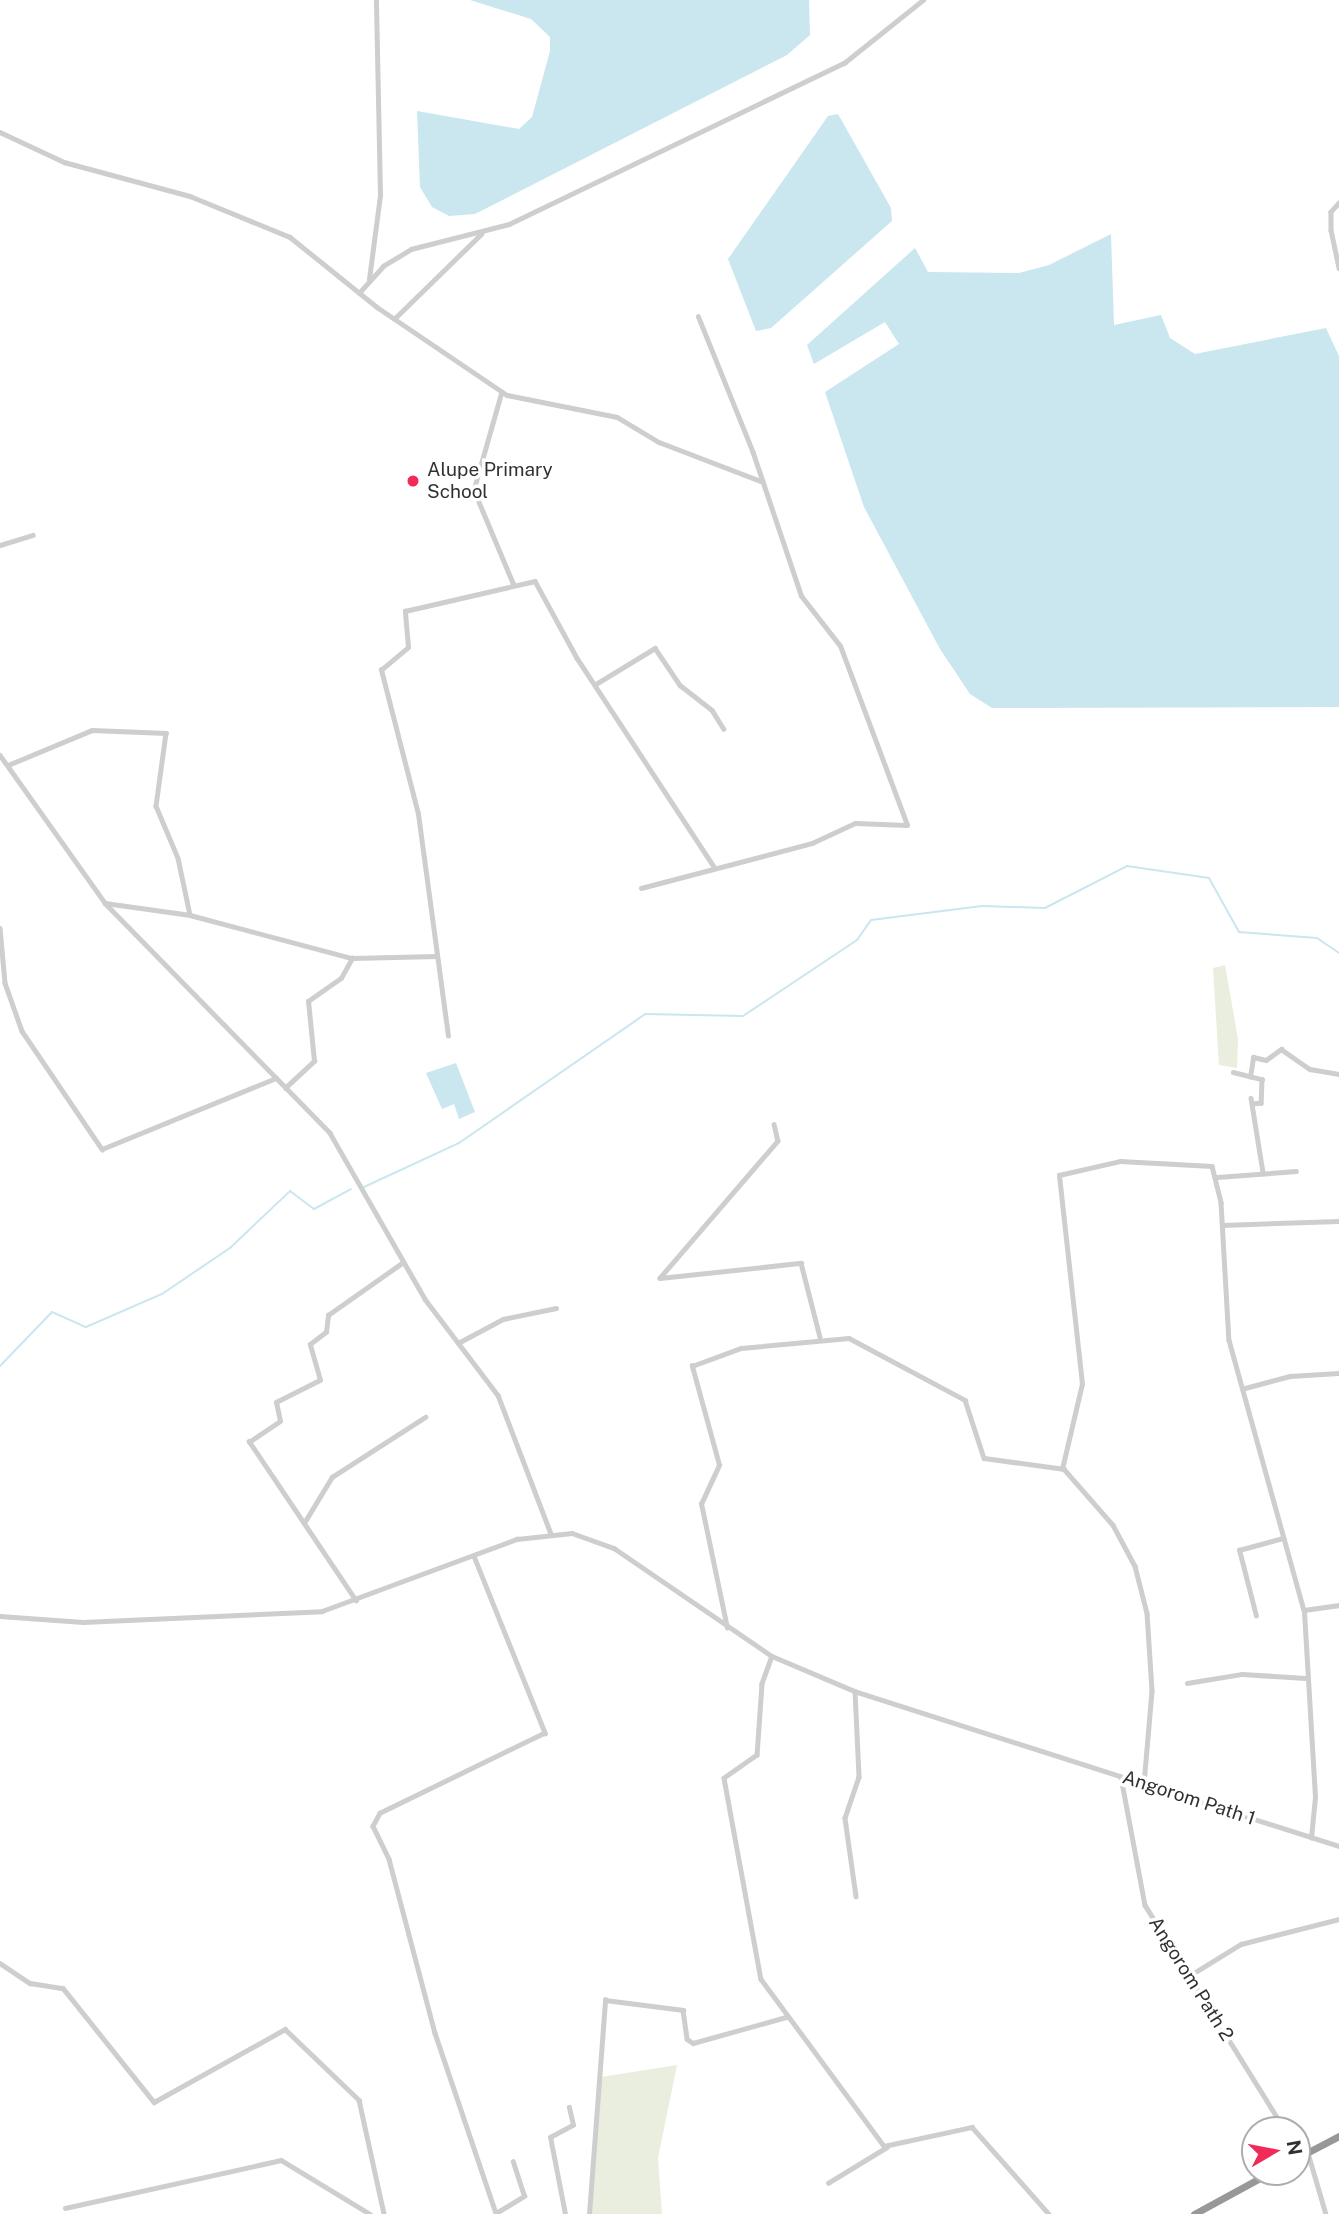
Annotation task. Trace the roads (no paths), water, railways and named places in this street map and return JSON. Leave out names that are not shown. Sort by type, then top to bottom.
[{"type":"highway","points":[[1311,2149],[1339,2136]]},
{"type":"highway","points":[[1194,2214],[1245,2186]]},
{"type":"street","points":[[369,279],[380,195],[376,0]]},
{"type":"street","points":[[359,293],[369,279],[411,249],[481,234],[844,63],[923,0]]},
{"type":"street","points":[[0,132],[64,162],[272,228],[394,319],[502,392],[617,417],[659,442],[763,482]]},
{"type":"street","points":[[1339,203],[1331,212],[1331,230],[1339,268]]},
{"type":"street","points":[[394,319],[481,234]]},
{"type":"street","points":[[641,888],[813,843],[855,823],[907,825],[840,646],[801,596],[763,482],[698,317]]},
{"type":"street","points":[[502,392],[474,490],[514,585]]},
{"type":"street","points":[[0,545],[33,535]]},
{"type":"street","points":[[449,1036],[418,814],[382,665],[408,648],[405,611],[514,585],[538,584],[596,684],[715,868]]},
{"type":"street","points":[[596,684],[655,648],[680,685],[712,710],[724,729]]},
{"type":"street","points":[[8,765],[92,730],[166,733],[156,806],[178,858],[190,915]]},
{"type":"street","points":[[0,755],[105,903],[276,1078],[339,1147],[402,1263],[510,1419],[551,1534],[474,1556],[355,1601],[304,1614],[83,1622],[0,1616]]},
{"type":"street","points":[[105,903],[190,915],[352,958],[437,956]]},
{"type":"street","points":[[0,928],[2,984],[28,1045],[106,1150],[276,1078]]},
{"type":"street","points":[[285,1088],[314,1061],[309,1001],[341,978],[352,958]]},
{"type":"street","points":[[1250,1077],[1253,1056],[1266,1060],[1281,1049],[1310,1069],[1339,1074]]},
{"type":"street","points":[[1233,1072],[1264,1083],[1261,1103],[1252,1101],[1263,1172]]},
{"type":"street","points":[[774,1124],[778,1141],[660,1278],[801,1263],[820,1337]]},
{"type":"street","points":[[1062,1469],[1082,1384],[1059,1175],[1120,1161],[1207,1164],[1217,1177],[1229,1340],[1245,1388],[1304,1610],[1305,1678],[1315,1797],[1311,1838]]},
{"type":"street","points":[[1217,1177],[1296,1171]]},
{"type":"street","points":[[1222,1224],[1339,1221]]},
{"type":"street","points":[[355,1601],[249,1442],[280,1421],[276,1402],[320,1380],[310,1344],[326,1332],[328,1315],[402,1263]]},
{"type":"street","points":[[458,1343],[503,1319],[556,1308]]},
{"type":"street","points":[[727,1629],[701,1504],[719,1465],[697,1405],[692,1366],[741,1348],[820,1337],[849,1338],[965,1400],[976,1445],[987,1460],[1062,1469],[1113,1525],[1144,1594],[1152,1691],[1144,1784]]},
{"type":"street","points":[[1245,1388],[1290,1376],[1339,1373]]},
{"type":"street","points":[[304,1523],[332,1477],[425,1417]]},
{"type":"street","name":"Angorom Path 1","points":[[551,1534],[604,1543],[727,1629],[772,1656],[855,1691],[1339,1846]]},
{"type":"street","points":[[1255,1616],[1239,1550],[1283,1538]]},
{"type":"street","points":[[474,1556],[545,1733],[380,1813],[373,1826],[389,1859],[435,2032],[496,2214],[524,2196],[513,2162]]},
{"type":"street","points":[[1304,1610],[1339,1605]]},
{"type":"street","points":[[772,1656],[762,1684],[757,1755],[727,1771],[724,1787],[751,1903],[759,1973],[786,2017],[887,2147]]},
{"type":"street","points":[[1187,1683],[1242,1674],[1305,1678]]},
{"type":"street","points":[[855,1691],[859,1777],[845,1818],[856,1896]]},
{"type":"street","name":"Angorom Path 2","points":[[1121,1776],[1141,1895],[1188,1976],[1276,2116]]},
{"type":"street","points":[[1188,1976],[1241,1944],[1339,1919]]},
{"type":"street","points":[[0,1963],[30,1983],[63,1988],[154,2102],[285,2029],[359,2099],[384,2214]]},
{"type":"street","points":[[589,2214],[605,2000],[683,2010],[687,2039],[693,2043],[786,2017]]},
{"type":"street","points":[[565,2214],[550,2137],[573,2125],[569,2107]]},
{"type":"street","points":[[828,2183],[887,2147],[972,2127],[1049,2214]]},
{"type":"street","points":[[65,2208],[281,2160],[370,2214]]},
{"type":"street","points":[[1311,2178],[1326,2214]]},
{"type":"water","points":[[470,0],[809,0],[810,35],[787,55],[475,214],[449,216],[432,207],[420,187],[417,111],[519,129],[532,117],[550,51],[550,37],[531,19]]},
{"type":"water","points":[[838,114],[891,208],[892,221],[771,328],[756,331],[728,259],[828,116]]},
{"type":"water","points":[[1111,234],[1114,325],[1161,315],[1170,338],[1195,354],[1326,328],[1339,356],[1339,707],[992,708],[970,694],[940,649],[864,507],[825,392],[899,344],[885,322],[814,364],[807,345],[915,248],[928,272],[1019,273],[1049,265]]},
{"type":"water","points":[[456,1063],[475,1112],[459,1119],[454,1104],[442,1109],[426,1073]]},
{"type":"waterway","points":[[364,1187],[459,1143],[645,1014],[743,1016],[857,940],[871,920],[982,906],[1045,908],[1127,866],[1209,878],[1239,932],[1317,938],[1339,953]]},
{"type":"waterway","points":[[0,1366],[52,1312],[86,1327],[162,1294],[230,1248],[290,1191],[314,1209],[351,1189]]},
{"type":"place","name":"Alupe Primary School","points":[[413,481]]}]
